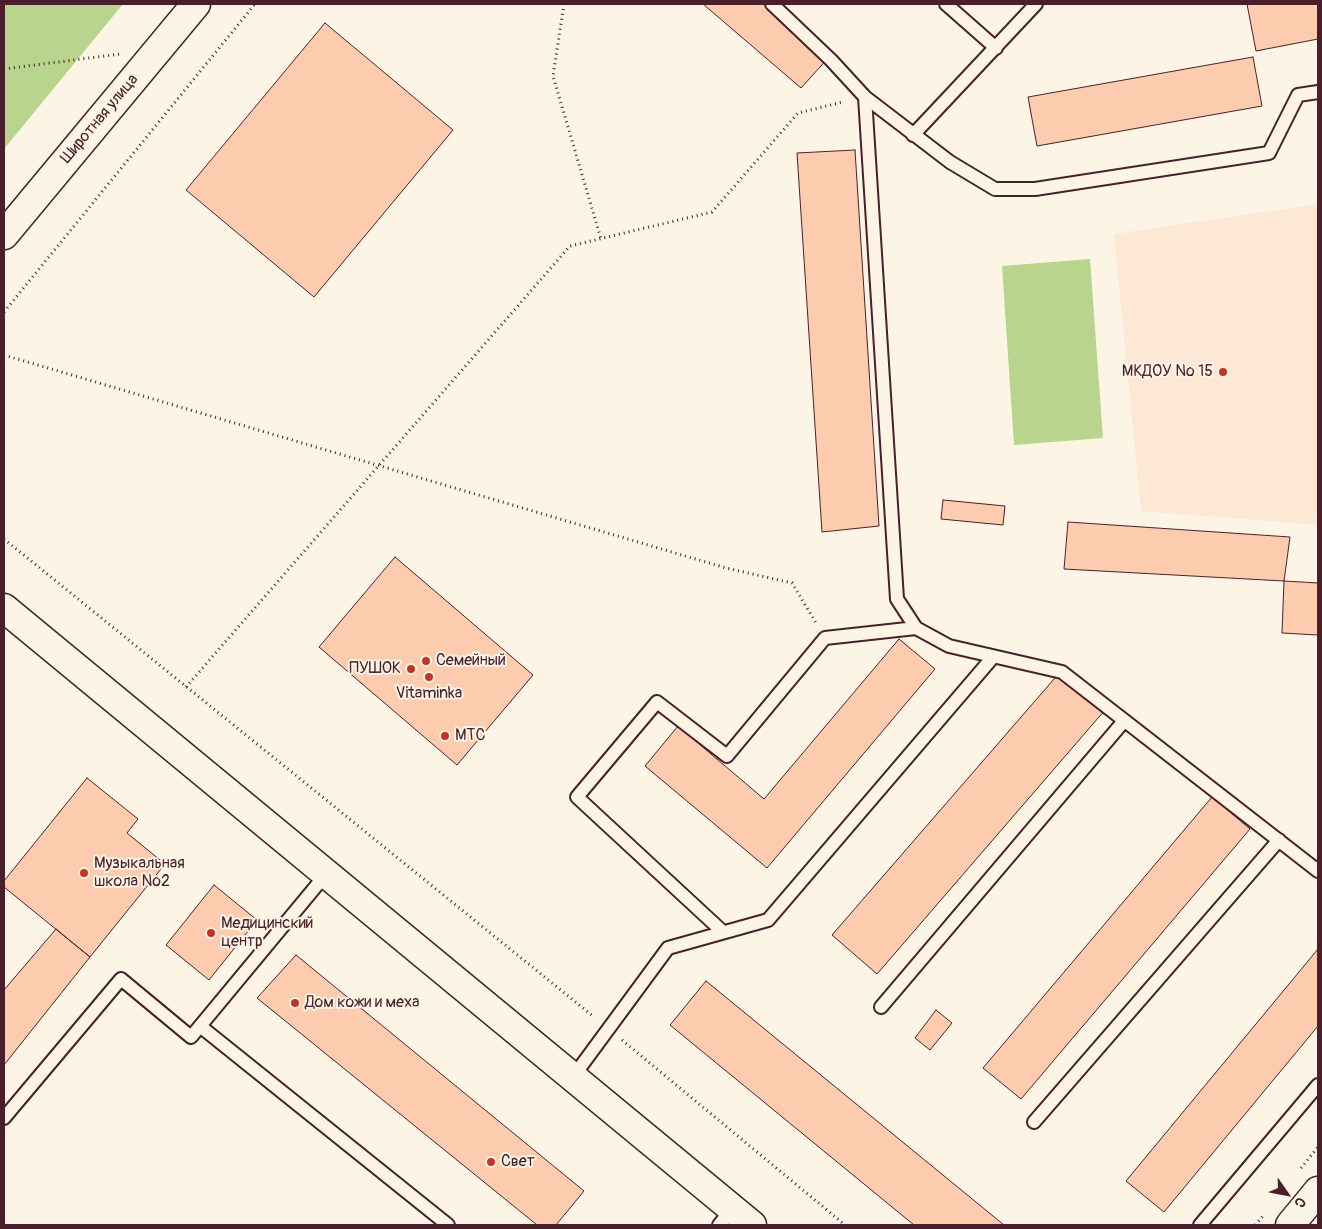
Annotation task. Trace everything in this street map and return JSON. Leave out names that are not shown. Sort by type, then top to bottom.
[{"type":"street","name":"Широтная улица","points":[[4,235],[196,4]]},
{"type":"street","points":[[4,608],[572,1077],[734,1220]]},
{"type":"street","points":[[1290,1225],[1318,1190]]},
{"type":"lane","points":[[772,4],[831,60],[865,97],[950,162],[994,189],[1035,189],[1269,153],[1298,95],[1318,92]]},
{"type":"lane","points":[[946,4],[996,48]]},
{"type":"lane","points":[[913,135],[1036,4]]},
{"type":"lane","points":[[865,97],[897,600],[916,628],[949,646],[1062,672],[1318,871]]},
{"type":"lane","points":[[723,932],[577,797],[657,702],[727,756],[825,638],[916,628]]},
{"type":"lane","points":[[572,1077],[668,948],[768,920],[993,657]]},
{"type":"lane","points":[[881,1007],[1124,721]]},
{"type":"lane","points":[[1034,1122],[1278,840]]},
{"type":"lane","points":[[4,1118],[120,979],[191,1037],[327,873]]},
{"type":"lane","points":[[200,1026],[448,1225]]},
{"type":"lane","points":[[1200,1225],[1318,1086]]},
{"type":"path","points":[[4,312],[255,4]]},
{"type":"path","points":[[564,4],[554,76],[601,239]]},
{"type":"path","points":[[4,69],[68,59],[157,50]]},
{"type":"path","points":[[186,687],[570,246],[712,212],[798,114],[865,97]]},
{"type":"path","points":[[4,355],[726,568],[792,583],[825,638]]},
{"type":"path","points":[[4,539],[608,1028],[844,1225]]},
{"type":"shaded area","name":"МКДОУ № 15","points":[[1318,204],[1318,525],[1141,511],[1114,234]]},
{"type":"green space","points":[[4,4],[123,4],[4,149]]},
{"type":"green space","points":[[1090,259],[1103,438],[1014,445],[1002,266]]},
{"type":"building","points":[[703,4],[767,4],[829,57],[801,88]]},
{"type":"building","points":[[1247,4],[1318,4],[1318,39],[1256,51]]},
{"type":"building","points":[[325,23],[453,130],[314,297],[186,190]]},
{"type":"building","points":[[1253,57],[1262,106],[1037,146],[1028,97]]},
{"type":"building","points":[[855,150],[879,526],[822,532],[797,153]]},
{"type":"building","points":[[943,500],[1005,506],[1003,525],[941,519]]},
{"type":"building","points":[[1068,522],[1290,537],[1284,581],[1064,569]]},
{"type":"building","name":"Семейный","points":[[395,557],[533,675],[457,765],[319,647]]},
{"type":"building","points":[[1284,581],[1318,583],[1318,635],[1282,633]]},
{"type":"building","points":[[899,639],[935,669],[767,868],[645,766],[678,726],[764,799]]},
{"type":"building","points":[[1061,671],[1105,710],[877,974],[832,935]]},
{"type":"building","name":"Музыкальная школа №2","points":[[87,778],[138,819],[127,833],[165,864],[90,957],[4,887],[4,881]]},
{"type":"building","points":[[1212,797],[1250,829],[1021,1099],[983,1068]]},
{"type":"building","name":"Медицинский центр","points":[[214,885],[257,920],[209,980],[166,945]]},
{"type":"building","points":[[56,929],[90,957],[4,1065],[4,990]]},
{"type":"building","points":[[1318,949],[1318,1026],[1164,1212],[1126,1181]]},
{"type":"building","points":[[296,955],[584,1191],[556,1225],[537,1225],[257,998]]},
{"type":"building","points":[[706,981],[1004,1225],[914,1225],[670,1025]]},
{"type":"building","points":[[936,1010],[952,1023],[930,1050],[915,1038]]},
{"type":"place","name":"МКДОУ № 15","points":[[1223,372]]},
{"type":"place","name":"Семейный","points":[[426,661]]},
{"type":"place","name":"ПУШОК","points":[[411,669]]},
{"type":"place","name":"Vitaminka","points":[[429,677]]},
{"type":"place","name":"МТС","points":[[445,736]]},
{"type":"place","name":"Музыкальная школа №2","points":[[84,873]]},
{"type":"place","name":"Медицинский центр","points":[[211,933]]},
{"type":"place","name":"Дом кожи и меха","points":[[295,1003]]},
{"type":"place","name":"Свет","points":[[491,1162]]}]
